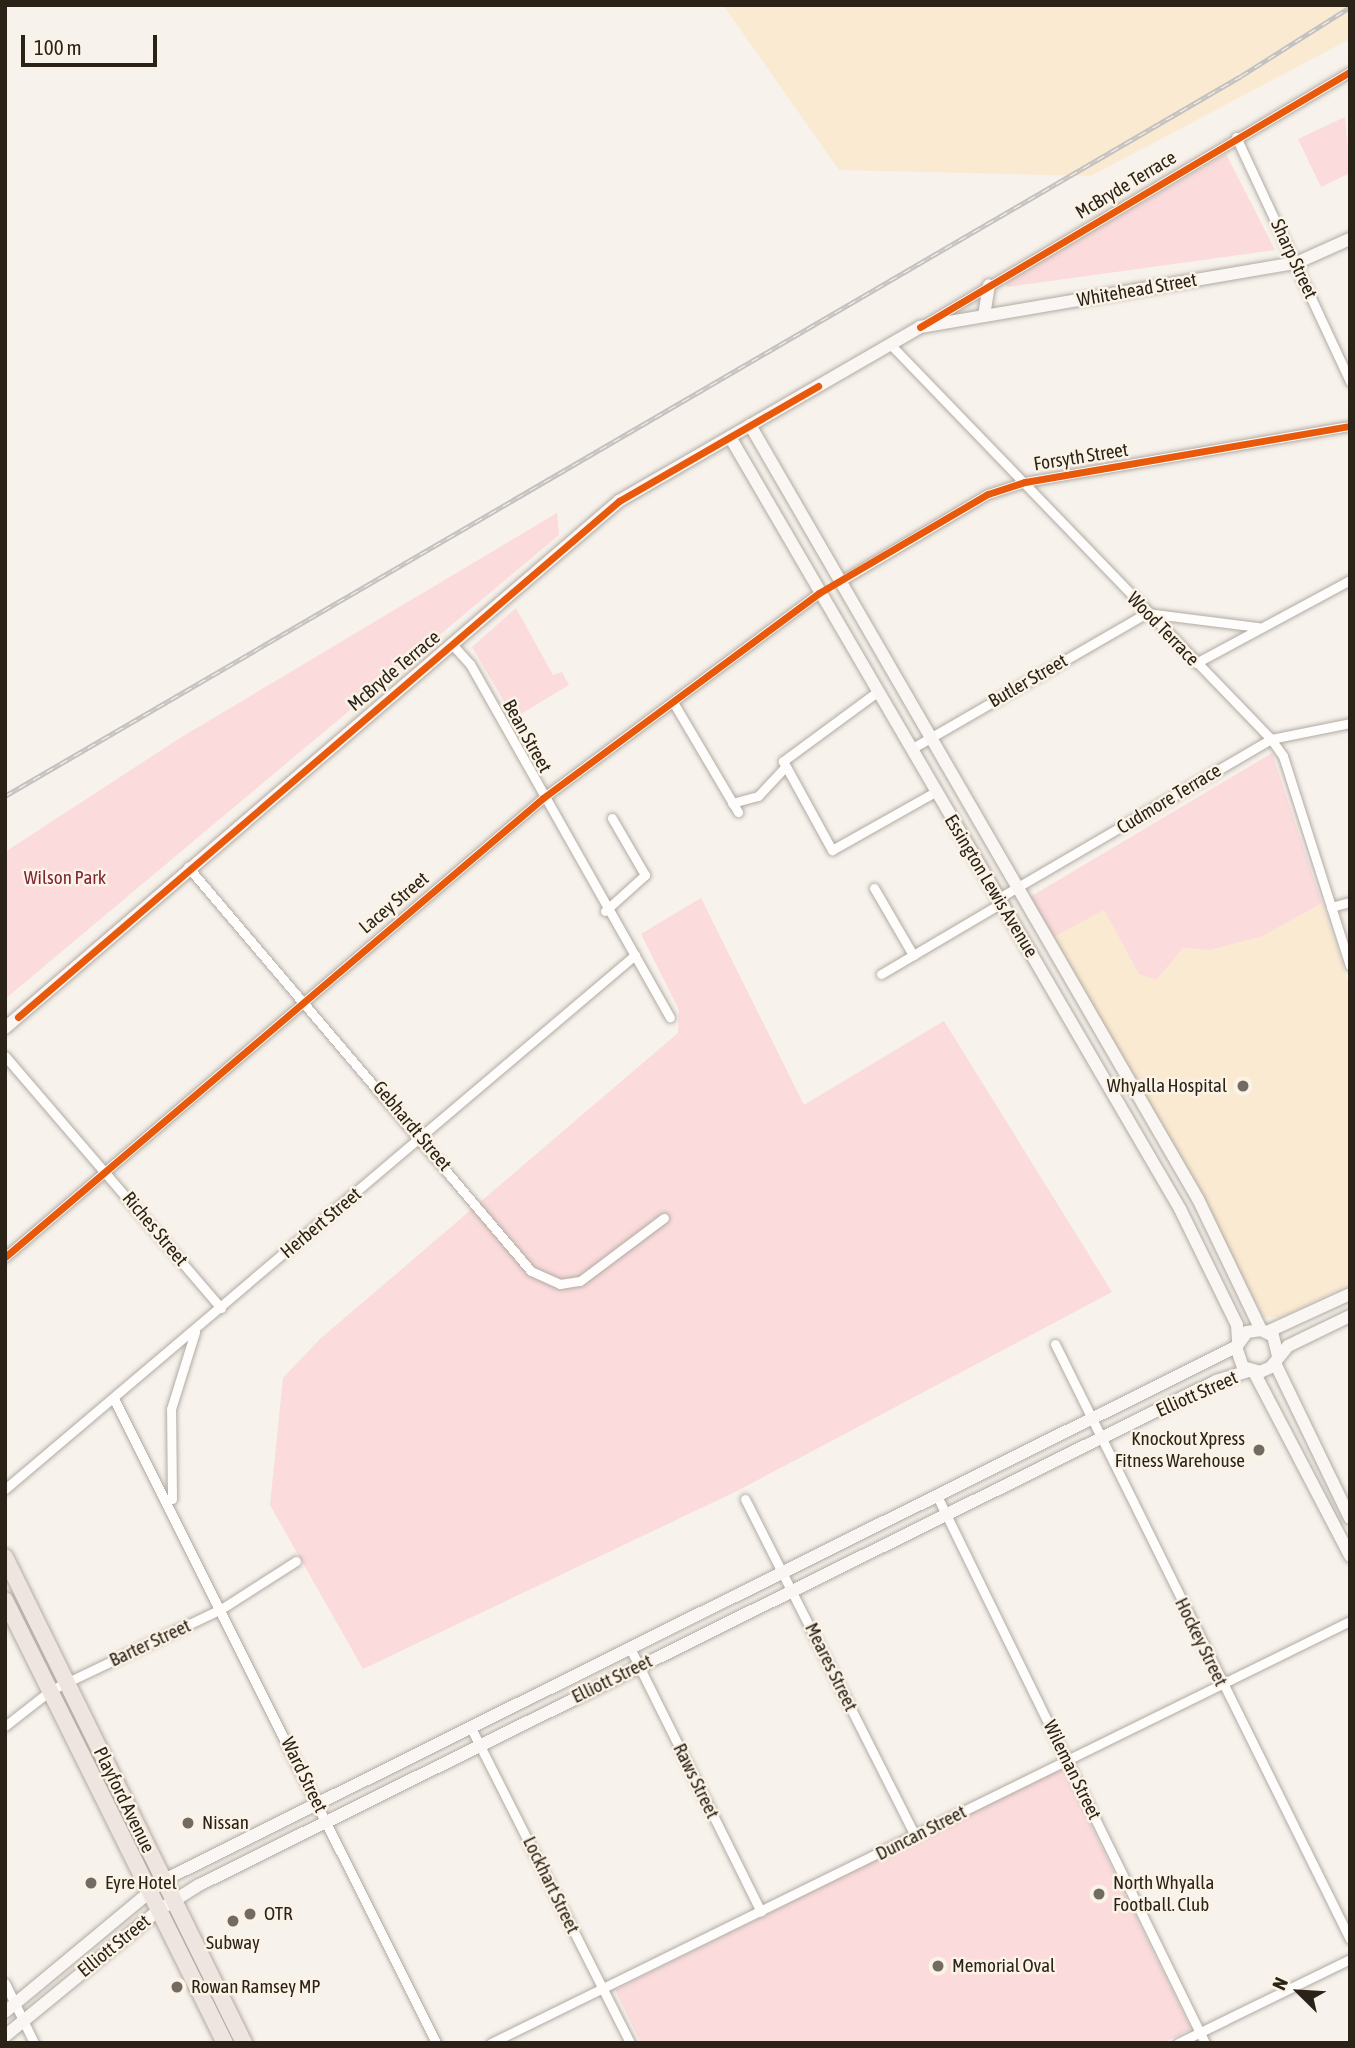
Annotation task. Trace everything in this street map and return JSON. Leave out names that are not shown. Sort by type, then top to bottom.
[{"type":"highway","name":"Playford Avenue","points":[[5,1557],[244,2043]]},
{"type":"highway","name":"Playford Avenue","points":[[5,1600],[225,2043]]},
{"type":"highway","points":[[100,1790],[116,1782]]},
{"type":"highway","points":[[217,2027],[232,2019]]},
{"type":"main road","name":"Whitehead Street","points":[[920,327],[1296,263],[1350,239]]},
{"type":"main road","points":[[984,316],[982,298],[989,285]]},
{"type":"main road","name":"McBryde Terrace","points":[[5,1028],[187,866],[619,501],[920,327]]},
{"type":"main road","name":"Essington Lewis Avenue","points":[[750,425],[1016,889],[1198,1199],[1276,1359]]},
{"type":"main road","name":"Essington Lewis Avenue","points":[[730,437],[1180,1209],[1237,1325],[1237,1344],[1252,1372]]},
{"type":"main road","points":[[819,593],[839,582]]},
{"type":"main road","points":[[1264,1331],[1350,1293]]},
{"type":"main road","points":[[1350,1316],[1276,1359],[1350,1518]]},
{"type":"main road","name":"Elliott Street","points":[[5,2012],[164,1880],[938,1498],[1264,1331]]},
{"type":"main road","name":"Elliott Street","points":[[5,2036],[173,1900],[326,1820],[1216,1381],[1252,1372],[1276,1359]]},
{"type":"main road","points":[[1252,1372],[1350,1556]]},
{"type":"street","name":"McBryde Terrace","points":[[920,327],[1236,137],[1350,72]]},
{"type":"street","name":"Sharp Street","points":[[1236,137],[1350,382]]},
{"type":"street","name":"Wood Terrace","points":[[890,344],[1271,739],[1283,756],[1350,966]]},
{"type":"street","name":"Forsyth Street","points":[[839,582],[988,494],[1025,482],[1350,426]]},
{"type":"street","points":[[1196,663],[1258,627],[1350,580]]},
{"type":"street","name":"Lacey Street","points":[[5,1257],[543,798],[819,593]]},
{"type":"street","points":[[1147,613],[1258,627]]},
{"type":"street","name":"Butler Street","points":[[911,749],[1147,613]]},
{"type":"street","name":"Bean Street","points":[[451,643],[543,798],[605,911],[635,955],[670,1017]]},
{"type":"street","points":[[877,692],[783,761],[784,768],[832,850],[935,792]]},
{"type":"street","points":[[673,702],[735,808],[758,796],[784,768]]},
{"type":"street","name":"Cudmore Terrace","points":[[881,974],[1016,889],[1271,739],[1350,723]]},
{"type":"street","points":[[605,911],[645,875],[612,818]]},
{"type":"street","name":"Gebhardt Street","points":[[187,866],[422,1137],[531,1271],[560,1284],[580,1281],[664,1218]]},
{"type":"street","points":[[874,888],[913,955]]},
{"type":"street","points":[[1331,906],[1350,902]]},
{"type":"street","name":"Herbert Street","points":[[5,1489],[196,1330],[635,955]]},
{"type":"street","name":"Riches Street","points":[[5,1056],[221,1308]]},
{"type":"street","name":"Ward Street","points":[[173,1506],[171,1409],[196,1330]]},
{"type":"street","name":"Hockey Street","points":[[1055,1344],[1350,1938]]},
{"type":"street","name":"Ward Street","points":[[114,1399],[173,1506],[221,1609],[436,2043]]},
{"type":"street","name":"Wileman Street","points":[[938,1498],[1205,2043]]},
{"type":"street","name":"Meares Street","points":[[745,1499],[915,1836]]},
{"type":"street","name":"Barter Street","points":[[5,1726],[51,1690],[221,1609],[296,1561]]},
{"type":"street","name":"Duncan Street","points":[[491,2043],[1068,1762],[1350,1621]]},
{"type":"street","name":"Raws Street","points":[[631,1650],[761,1912]]},
{"type":"street","name":"Lockhart Street","points":[[471,1728],[630,2043]]},
{"type":"street","points":[[1178,2043],[1350,1959]]},
{"type":"street","points":[[5,1983],[34,2043]]},
{"type":"shaded area","points":[[723,5],[1350,5],[1350,39],[1091,176],[839,170]]},
{"type":"shaded area","name":"Whyalla Hospital","points":[[1322,903],[1350,988],[1350,1284],[1280,1317],[1264,1317],[1050,939],[1104,909],[1139,974],[1183,948],[1210,950],[1263,936]]},
{"type":"green space","points":[[1345,117],[1350,173],[1321,187],[1298,139]]},
{"type":"green space","points":[[1226,154],[1275,250],[1007,287],[1006,282]]},
{"type":"green space","name":"Wilson Park","points":[[557,513],[559,535],[5,999],[5,852],[180,738]]},
{"type":"green space","points":[[516,608],[553,675],[562,672],[569,685],[514,718],[472,647]]},
{"type":"green space","points":[[1272,753],[1322,903],[1263,936],[1210,950],[1183,948],[1156,980],[1139,974],[1104,910],[1050,939],[1030,897]]},
{"type":"green space","points":[[701,898],[804,1105],[944,1021],[1112,1292],[739,1490],[363,1669],[270,1505],[283,1378],[320,1339],[678,1033],[679,1010],[641,934]]},
{"type":"green space","points":[[1062,1767],[1191,2029],[1163,2043],[641,2043],[615,1990]]},
{"type":"railway","points":[[5,796],[1241,76],[1350,7]]},
{"type":"cycle path","points":[[920,327],[1350,72]]},
{"type":"cycle path","points":[[18,1017],[619,501],[818,386]]},
{"type":"cycle path","points":[[5,1257],[543,798],[819,593],[988,494],[1025,482],[1350,426]]},
{"type":"place","name":"Whyalla Hospital","points":[[1243,1086]]},
{"type":"place","name":"Knockout Xpress Fitness Warehouse","points":[[1259,1450]]},
{"type":"place","name":"Nissan","points":[[188,1823]]},
{"type":"place","name":"Eyre Hotel","points":[[91,1883]]},
{"type":"place","name":"North Whyalla Football. Club","points":[[1099,1894]]},
{"type":"place","name":"OTR","points":[[250,1914]]},
{"type":"place","name":"Subway","points":[[233,1921]]},
{"type":"place","name":"Memorial Oval","points":[[938,1966]]},
{"type":"place","name":"Rowan Ramsey MP","points":[[177,1987]]}]
